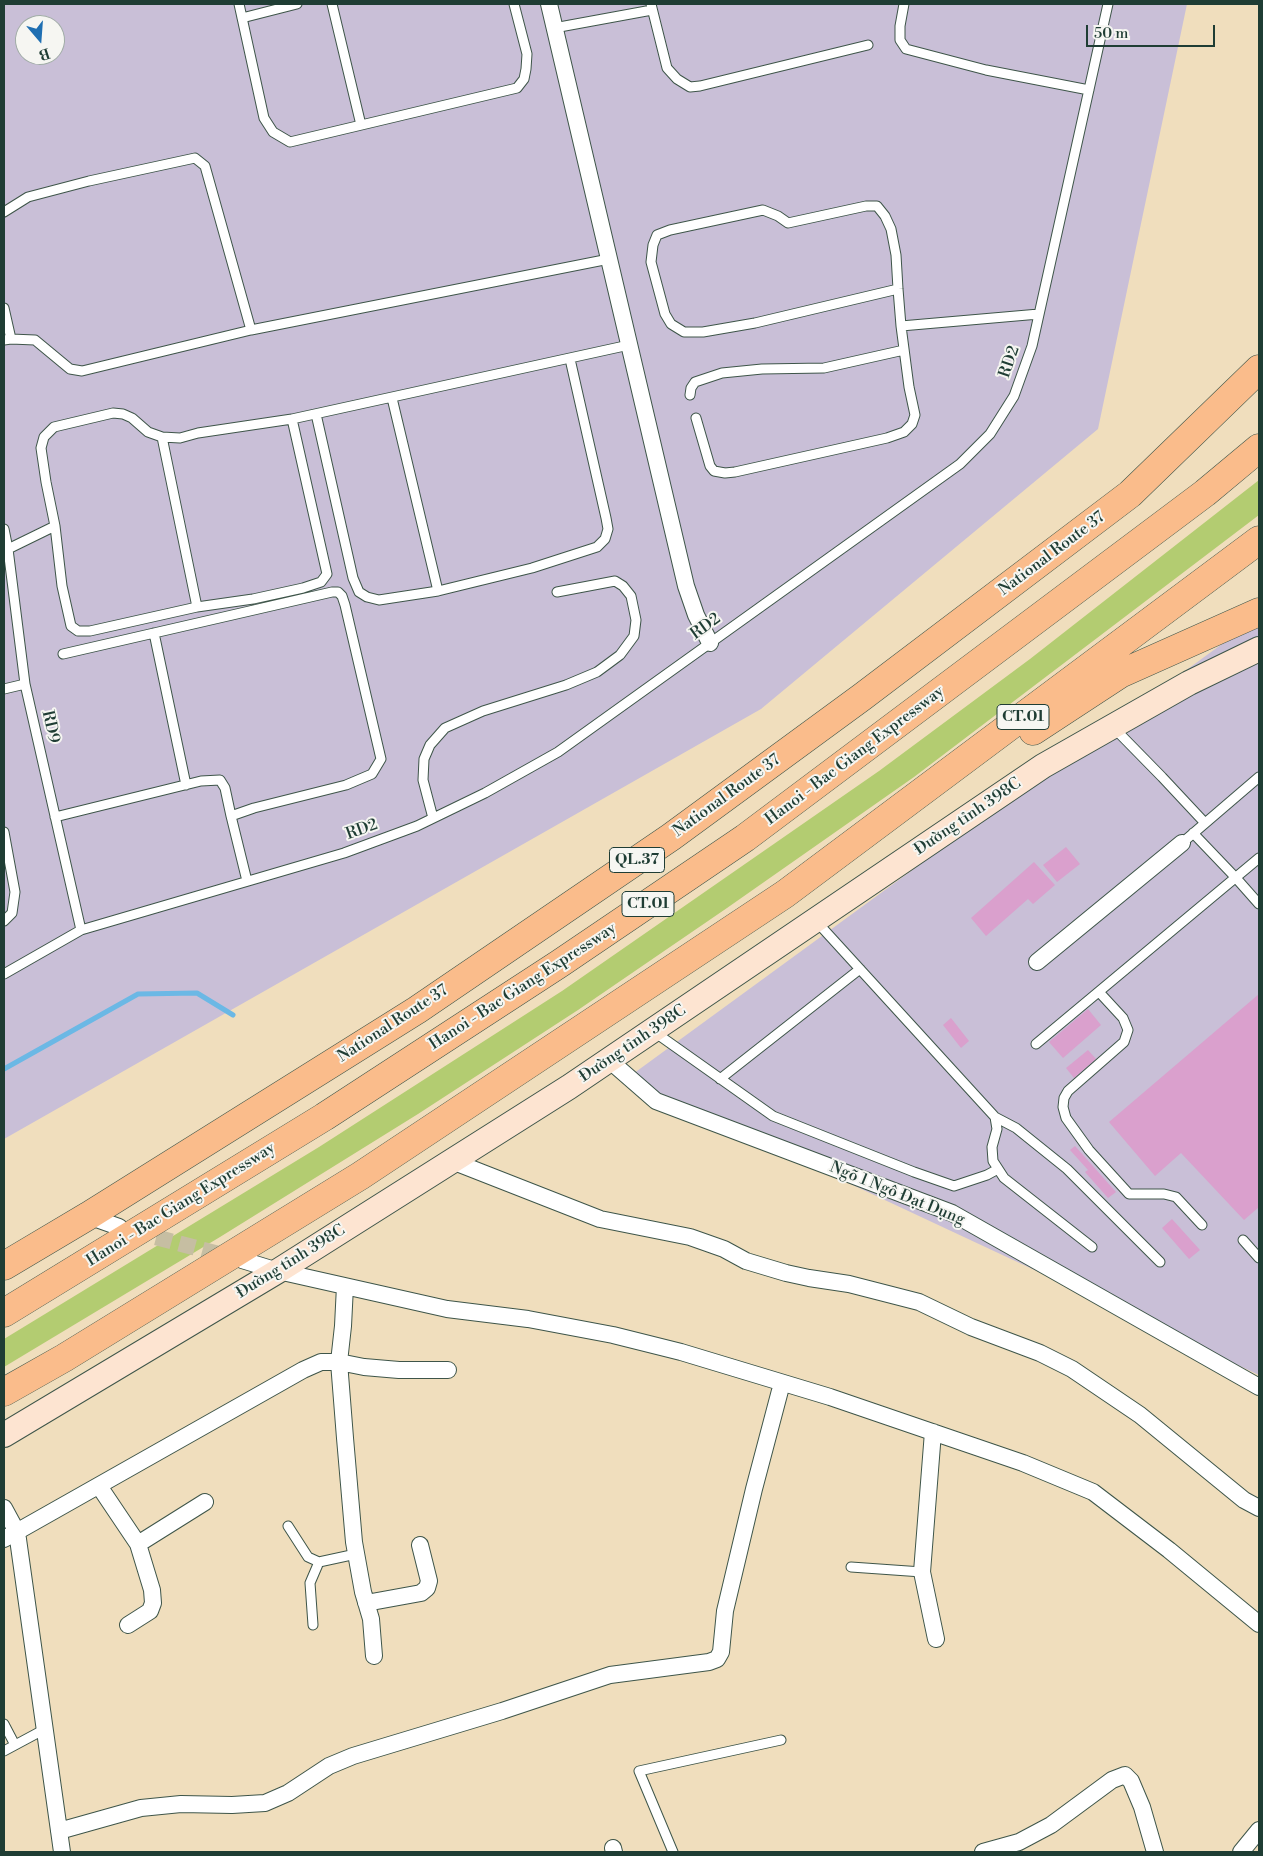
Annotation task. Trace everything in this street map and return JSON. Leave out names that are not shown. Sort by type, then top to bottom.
[{"type":"highway","name":"National Route 37","points":[[4,1266],[88,1216],[417,1010],[671,837],[1130,494],[1230,399],[1259,368]]},
{"type":"highway","name":"Hanoi - Bac Giang Expressway","points":[[4,1313],[324,1117],[559,964],[745,838],[1205,493],[1259,448]]},
{"type":"highway","name":"CT.01","points":[[4,1392],[64,1358],[360,1176],[785,894],[1259,540]]},
{"type":"highway","points":[[785,894],[1120,674],[1259,612]]},
{"type":"main road","name":"Đường tỉnh 398C","points":[[4,1435],[278,1271],[452,1161],[653,1030],[1044,766],[1189,683],[1259,649]]},
{"type":"street","points":[[549,4],[686,586],[696,615],[710,643]]},
{"type":"street","points":[[1037,962],[1187,838]]},
{"type":"street","name":"Ngõ 1 Ngô Đạt Dụng","points":[[608,1060],[656,1100],[952,1213],[1259,1387]]},
{"type":"street","points":[[452,1161],[600,1219],[690,1237],[724,1249],[746,1261],[809,1278],[849,1284],[919,1302],[971,1327],[1040,1353],[1072,1369],[1132,1410],[1244,1500],[1259,1508]]},
{"type":"street","points":[[88,1216],[119,1227]]},
{"type":"street","points":[[242,1260],[278,1271],[447,1309],[528,1319],[613,1335],[681,1352],[830,1397],[1024,1463],[1093,1492],[1169,1550],[1259,1624]]},
{"type":"street","points":[[345,1286],[344,1326],[339,1362],[356,1554],[371,1619],[374,1656]]},
{"type":"street","points":[[11,1535],[303,1370],[321,1362],[339,1362],[364,1367],[399,1370],[448,1370]]},
{"type":"street","points":[[59,1831],[141,1808],[181,1804],[232,1806],[265,1803],[288,1793],[329,1766],[353,1756],[502,1711],[610,1675],[709,1662],[717,1659],[721,1652],[726,1611],[750,1508],[782,1383]]},
{"type":"street","points":[[933,1432],[922,1572],[936,1639]]},
{"type":"street","points":[[99,1486],[138,1544],[152,1590],[150,1611],[128,1625]]},
{"type":"street","points":[[138,1544],[205,1502]]},
{"type":"street","points":[[4,1508],[11,1535],[45,1729],[62,1852]]},
{"type":"street","points":[[366,1603],[421,1593],[427,1588],[429,1581],[420,1545]]},
{"type":"street","points":[[983,1852],[1019,1842],[1051,1825],[1112,1780],[1125,1775],[1131,1781],[1142,1807],[1155,1852]]},
{"type":"street","points":[[1241,1852],[1259,1830]]},
{"type":"lane","points":[[239,4],[264,118],[273,132],[290,142],[517,88],[524,79],[527,54],[514,4]]},
{"type":"lane","points":[[242,18],[296,4]]},
{"type":"lane","points":[[332,4],[361,125]]},
{"type":"lane","points":[[904,4],[900,40],[906,49],[986,70],[1089,90]]},
{"type":"lane","name":"RD2","points":[[4,974],[80,930],[344,853],[417,826],[485,793],[558,752],[960,464],[990,434],[1014,396],[1032,346],[1108,4]]},
{"type":"lane","points":[[554,28],[651,7],[667,68],[677,78],[690,86],[700,86],[868,45]]},
{"type":"lane","points":[[4,212],[28,197],[89,181],[195,158],[205,166],[251,330]]},
{"type":"lane","points":[[696,418],[710,466],[714,471],[725,473],[887,438],[904,432],[912,424],[915,415],[904,350],[896,255],[891,229],[886,216],[877,206],[866,206],[788,223],[778,216],[763,210],[670,230],[657,235],[652,245],[651,262],[665,314],[672,324],[684,332],[703,332],[755,323],[898,289]]},
{"type":"lane","points":[[4,308],[8,339],[35,340],[70,369],[82,371],[251,330],[609,258]]},
{"type":"lane","points":[[901,326],[1039,314]]},
{"type":"lane","points":[[292,419],[327,574],[321,582],[303,588],[252,599],[197,607],[90,631],[78,631],[71,626],[62,586],[56,526],[46,482],[42,448],[44,437],[54,427],[113,413],[123,414],[132,418],[148,432],[162,437],[180,438],[198,433],[292,419],[630,346]]},
{"type":"lane","points":[[690,395],[691,388],[695,382],[722,373],[762,369],[824,368],[904,350]]},
{"type":"lane","points":[[316,414],[353,578],[358,592],[366,597],[380,600],[438,591],[532,568],[597,547],[605,539],[608,529],[606,518],[570,358]]},
{"type":"lane","points":[[392,398],[438,591]]},
{"type":"lane","points":[[162,437],[197,607]]},
{"type":"lane","points":[[8,549],[56,526]]},
{"type":"lane","name":"RD9","points":[[4,529],[25,684],[80,930]]},
{"type":"lane","points":[[434,818],[423,780],[424,759],[430,745],[445,728],[483,711],[566,685],[596,672],[620,655],[634,636],[636,620],[631,596],[623,586],[615,581],[557,592]]},
{"type":"lane","points":[[63,654],[338,592],[343,599],[380,759],[377,767],[372,774],[346,786],[254,808],[231,816]]},
{"type":"lane","points":[[154,633],[186,785]]},
{"type":"lane","points":[[4,689],[25,684]]},
{"type":"lane","points":[[1113,727],[1205,823]]},
{"type":"lane","points":[[1259,777],[1187,838],[1236,878],[1259,904]]},
{"type":"lane","points":[[55,817],[201,781],[220,780],[225,788],[247,881]]},
{"type":"lane","points":[[4,832],[15,892],[12,912],[4,921]]},
{"type":"lane","points":[[1036,1044],[1259,858]]},
{"type":"lane","points":[[816,921],[995,1117],[1016,1128],[1067,1169],[1160,1262]]},
{"type":"lane","points":[[720,1079],[860,969]]},
{"type":"lane","points":[[1099,992],[1123,1018],[1128,1030],[1124,1042],[1068,1092],[1064,1098],[1063,1107],[1066,1118],[1089,1150],[1129,1194],[1164,1194],[1176,1197],[1202,1225]]},
{"type":"lane","points":[[653,1030],[773,1116],[954,1186],[987,1175],[998,1169]]},
{"type":"lane","points":[[995,1117],[997,1129],[992,1147],[993,1161],[1004,1178],[1092,1247]]},
{"type":"lane","points":[[1243,1240],[1259,1258]]},
{"type":"lane","points":[[288,1526],[308,1557],[319,1562],[356,1554]]},
{"type":"lane","points":[[313,1625],[310,1583],[319,1562]]},
{"type":"lane","points":[[851,1567],[922,1572]]},
{"type":"lane","points":[[4,1724],[15,1745]]},
{"type":"lane","points":[[4,1751],[45,1729]]},
{"type":"lane","points":[[673,1852],[639,1771],[782,1740]]},
{"type":"shaded area","points":[[4,4],[1187,4],[1098,429],[761,709],[4,1139]]},
{"type":"shaded area","points":[[1259,617],[1259,1375],[626,1079]]},
{"type":"green space","points":[[1259,480],[1259,515],[914,777],[578,1010],[418,1114],[220,1237],[4,1367],[4,1339],[319,1147],[562,991],[879,771],[1030,659]]},
{"type":"building","points":[[1066,847],[1080,864],[1057,882],[1043,865]]},
{"type":"building","points":[[1034,862],[1055,885],[1033,904],[1028,899],[986,936],[971,918]]},
{"type":"building","points":[[1259,994],[1259,1207],[1244,1220],[1181,1153],[1155,1176],[1109,1122]]},
{"type":"building","points":[[1088,1009],[1101,1025],[1063,1058],[1049,1042]]},
{"type":"building","points":[[951,1018],[969,1041],[961,1048],[943,1025]]},
{"type":"building","points":[[1088,1050],[1096,1059],[1074,1078],[1066,1068]]},
{"type":"building","points":[[1075,1146],[1116,1192],[1108,1198],[1085,1172],[1088,1170],[1070,1150]]},
{"type":"building","points":[[1172,1219],[1200,1250],[1189,1259],[1162,1228]]},
{"type":"waterway","points":[[4,1069],[138,994],[197,993],[233,1015]]},
{"type":"tunnel","points":[[133,1231],[230,1257]]}]
